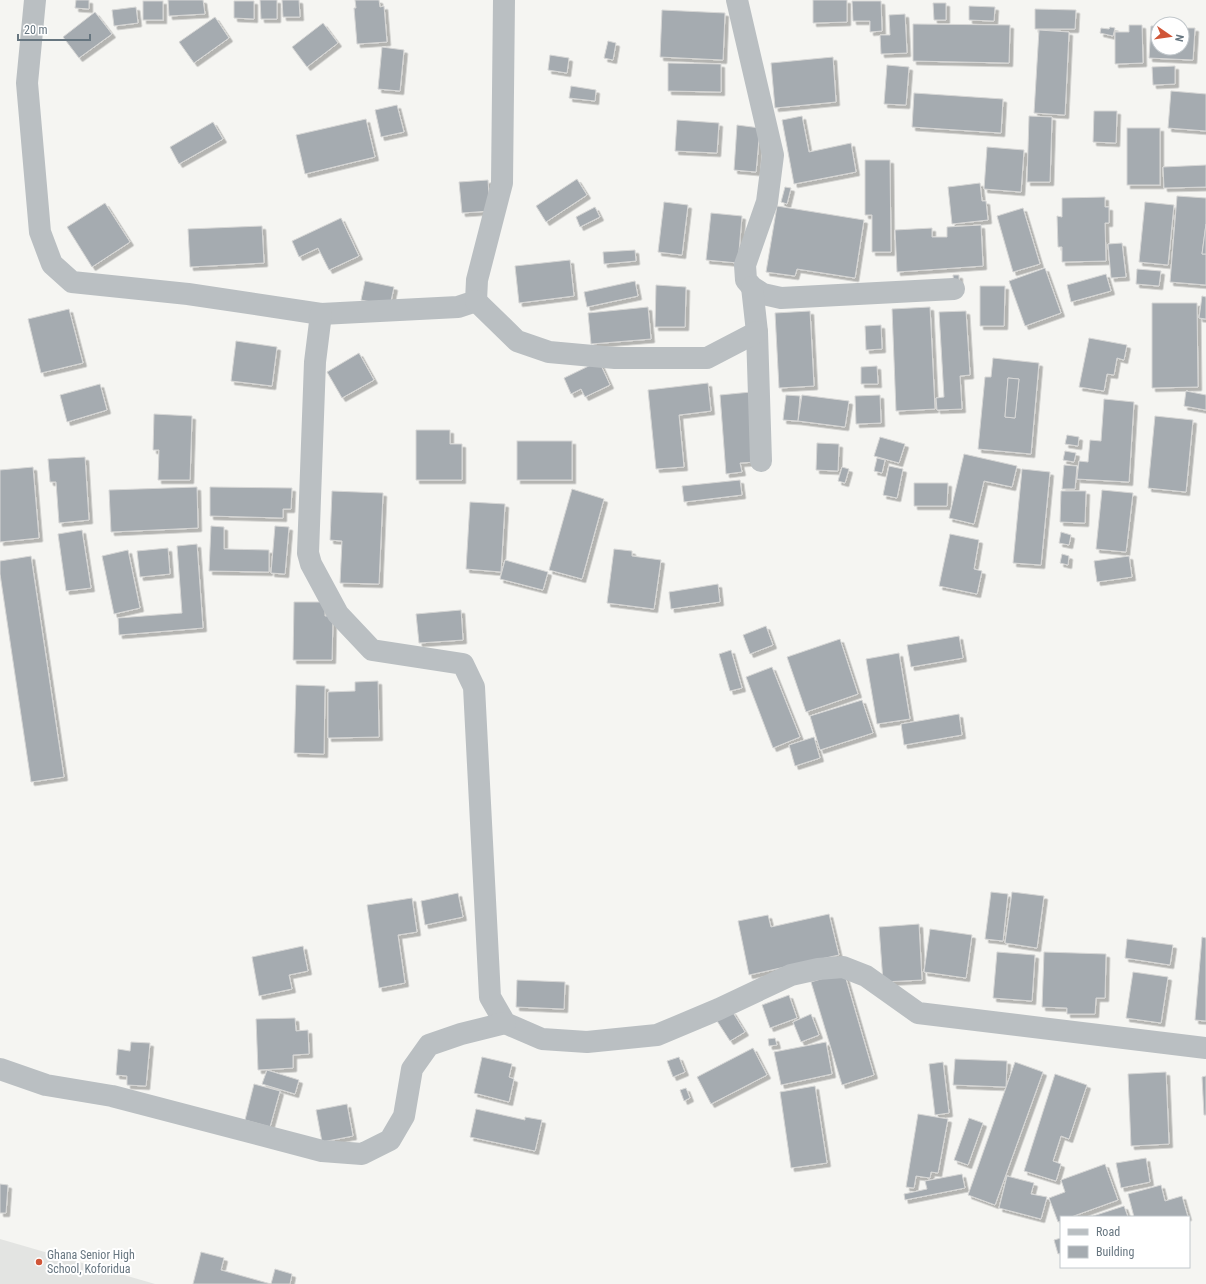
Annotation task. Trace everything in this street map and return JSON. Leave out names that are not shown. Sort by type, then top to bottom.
[{"type":"street","points":[[35,0],[27,83],[40,232],[52,264],[72,282],[188,294],[321,314],[458,307],[476,301]]},
{"type":"street","points":[[504,0],[502,183],[477,280],[476,301],[517,341],[548,352],[615,358],[707,358],[757,332]]},
{"type":"street","points":[[737,0],[773,155],[767,202],[745,265],[746,280],[752,287],[763,294],[782,298],[954,289]]},
{"type":"street","points":[[752,287],[757,332],[761,461]]},
{"type":"street","points":[[321,314],[315,362],[308,553],[312,564],[338,614],[372,650],[463,664],[474,687],[490,997],[505,1023],[542,1039],[587,1042],[657,1035],[719,1009],[791,975],[818,969],[843,967],[866,976],[918,1013],[1206,1048]]},
{"type":"street","points":[[0,1069],[46,1085],[112,1096],[322,1151],[362,1154],[390,1140],[404,1116],[412,1069],[429,1046],[460,1034],[505,1023]]},
{"type":"shaded area","name":"Ghana Senior High School, Koforidua","points":[[0,1239],[155,1284],[0,1284]]},
{"type":"building","points":[[76,0],[89,0],[89,9],[75,8]]},
{"type":"building","points":[[168,0],[203,0],[205,14],[169,16]]},
{"type":"building","points":[[260,0],[277,0],[277,19],[261,19]]},
{"type":"building","points":[[282,0],[299,0],[300,17],[283,17]]},
{"type":"building","points":[[355,0],[379,0],[380,7],[384,6],[387,42],[357,44],[354,8],[356,8]]},
{"type":"building","points":[[813,0],[847,0],[847,22],[813,23]]},
{"type":"building","points":[[143,1],[163,1],[163,20],[143,20]]},
{"type":"building","points":[[234,1],[254,1],[254,19],[234,18]]},
{"type":"building","points":[[852,1],[881,1],[882,31],[870,32],[870,21],[853,21]]},
{"type":"building","points":[[933,3],[946,3],[946,20],[934,20]]},
{"type":"building","points":[[969,6],[995,7],[994,21],[969,20]]},
{"type":"building","points":[[136,7],[138,23],[114,26],[112,10]]},
{"type":"building","points":[[1035,9],[1076,10],[1075,29],[1035,29]]},
{"type":"building","points":[[662,10],[725,13],[723,60],[660,57]]},
{"type":"building","points":[[95,12],[112,34],[79,58],[63,37]]},
{"type":"building","points":[[905,14],[907,53],[881,54],[880,35],[890,35],[889,15]]},
{"type":"building","points":[[215,17],[229,38],[194,63],[179,42]]},
{"type":"building","points":[[323,23],[338,43],[307,67],[292,47]]},
{"type":"building","points":[[913,24],[1010,25],[1009,63],[913,61]]},
{"type":"building","points":[[1129,25],[1142,25],[1143,63],[1115,64],[1115,32],[1129,32]]},
{"type":"building","points":[[1110,27],[1115,28],[1113,36],[1100,33],[1101,28],[1109,29]]},
{"type":"building","points":[[1190,28],[1195,28],[1193,60],[1149,58],[1150,42],[1150,56],[1190,56]]},
{"type":"building","points":[[1039,30],[1069,32],[1065,115],[1034,113]]},
{"type":"building","points":[[608,41],[616,43],[613,60],[604,58]]},
{"type":"building","points":[[382,47],[404,50],[400,91],[378,89]]},
{"type":"building","points":[[550,55],[569,58],[567,73],[548,70]]},
{"type":"building","points":[[833,57],[836,102],[775,108],[771,63]]},
{"type":"building","points":[[668,63],[721,64],[721,92],[668,91]]},
{"type":"building","points":[[887,65],[909,67],[906,105],[884,104]]},
{"type":"building","points":[[1175,66],[1175,84],[1153,85],[1152,67]]},
{"type":"building","points":[[571,86],[596,90],[595,101],[569,98]]},
{"type":"building","points":[[1171,91],[1206,94],[1206,131],[1168,128]]},
{"type":"building","points":[[914,93],[1003,99],[1001,133],[912,127]]},
{"type":"building","points":[[397,105],[404,132],[381,137],[375,110]]},
{"type":"building","points":[[1094,111],[1117,111],[1116,143],[1093,142]]},
{"type":"building","points":[[802,116],[809,152],[851,143],[856,172],[794,184],[782,120]]},
{"type":"building","points":[[1029,116],[1052,117],[1050,182],[1027,182]]},
{"type":"building","points":[[366,119],[375,157],[305,174],[296,135]]},
{"type":"building","points":[[677,120],[719,123],[717,153],[675,151]]},
{"type":"building","points":[[213,122],[223,139],[179,164],[170,147]]},
{"type":"building","points":[[737,125],[760,128],[756,172],[734,170]]},
{"type":"building","points":[[1127,128],[1160,128],[1160,185],[1127,185]]},
{"type":"building","points":[[987,147],[1024,150],[1021,192],[984,189]]},
{"type":"building","points":[[865,160],[890,160],[891,252],[872,252],[872,215],[865,215]]},
{"type":"building","points":[[1206,165],[1206,187],[1164,188],[1163,167]]},
{"type":"building","points":[[577,179],[587,195],[546,222],[536,206]]},
{"type":"building","points":[[488,180],[490,211],[462,213],[459,182]]},
{"type":"building","points":[[980,183],[982,201],[986,201],[988,220],[952,224],[948,187]]},
{"type":"building","points":[[785,187],[791,188],[787,204],[781,202]]},
{"type":"building","points":[[1177,196],[1206,198],[1206,224],[1202,254],[1206,254],[1206,285],[1170,282]]},
{"type":"building","points":[[1105,197],[1105,207],[1109,207],[1109,223],[1105,223],[1106,261],[1062,262],[1062,247],[1058,247],[1057,216],[1062,217],[1062,198]]},
{"type":"building","points":[[664,202],[688,205],[682,255],[658,252]]},
{"type":"building","points":[[1145,202],[1174,205],[1168,265],[1139,262]]},
{"type":"building","points":[[105,203],[130,242],[92,267],[67,227]]},
{"type":"building","points":[[777,206],[864,220],[855,278],[797,269],[795,276],[766,272]]},
{"type":"building","points":[[595,207],[600,217],[580,227],[576,217]]},
{"type":"building","points":[[1023,208],[1040,264],[1013,272],[997,216]]},
{"type":"building","points":[[711,213],[742,216],[738,263],[706,260]]},
{"type":"building","points":[[341,218],[359,256],[329,270],[318,248],[299,257],[292,241]]},
{"type":"building","points":[[1206,224],[1206,254],[1202,254]]},
{"type":"building","points":[[981,225],[983,266],[897,272],[895,230],[932,228],[932,237],[947,237],[947,227]]},
{"type":"building","points":[[262,226],[264,263],[190,267],[188,229]]},
{"type":"building","points":[[1122,243],[1126,277],[1111,278],[1108,244]]},
{"type":"building","points":[[635,250],[636,261],[604,264],[603,252]]},
{"type":"building","points":[[570,260],[574,296],[519,303],[515,266]]},
{"type":"building","points":[[1045,268],[1061,313],[1025,326],[1009,281]]},
{"type":"building","points":[[1137,269],[1161,271],[1159,286],[1136,284]]},
{"type":"building","points":[[1106,274],[1111,291],[1071,302],[1067,285]]},
{"type":"building","points":[[953,275],[959,275],[959,285],[954,286]]},
{"type":"building","points":[[365,281],[394,287],[390,306],[361,300]]},
{"type":"building","points":[[635,281],[638,296],[587,307],[584,292]]},
{"type":"building","points":[[656,285],[686,287],[685,327],[655,327]]},
{"type":"building","points":[[980,286],[1005,286],[1004,326],[980,326]]},
{"type":"building","points":[[1202,296],[1206,297],[1206,319],[1199,318]]},
{"type":"building","points":[[1152,303],[1197,303],[1198,387],[1152,388]]},
{"type":"building","points":[[648,307],[651,339],[591,344],[588,313]]},
{"type":"building","points":[[930,307],[935,409],[896,411],[892,309]]},
{"type":"building","points":[[69,309],[83,363],[41,373],[28,319]]},
{"type":"building","points":[[810,311],[814,386],[779,388],[775,313]]},
{"type":"building","points":[[966,311],[970,375],[960,376],[962,409],[937,410],[936,398],[944,397],[939,312]]},
{"type":"building","points":[[881,325],[882,349],[866,350],[865,326]]},
{"type":"building","points":[[1089,338],[1127,345],[1124,360],[1117,358],[1114,375],[1107,374],[1104,391],[1079,387]]},
{"type":"building","points":[[236,341],[277,347],[272,386],[231,381]]},
{"type":"building","points":[[359,353],[374,380],[342,398],[327,372]]},
{"type":"building","points":[[993,358],[1039,363],[1031,454],[978,449],[985,377],[991,377]],"holes":[[[1008,378],[1019,379],[1015,418],[1005,417]]]},
{"type":"building","points":[[599,361],[610,385],[585,397],[581,389],[571,394],[564,378]]},
{"type":"building","points":[[877,366],[878,384],[861,384],[861,367]]},
{"type":"building","points":[[1008,378],[1019,379],[1015,418],[1005,417]]},
{"type":"building","points":[[708,383],[711,411],[679,415],[684,467],[656,469],[648,390]]},
{"type":"building","points":[[100,384],[107,410],[67,422],[60,395]]},
{"type":"building","points":[[1186,391],[1206,395],[1206,410],[1184,406]]},
{"type":"building","points":[[751,392],[756,462],[740,463],[742,472],[726,474],[720,395]]},
{"type":"building","points":[[786,395],[800,396],[798,421],[783,420]]},
{"type":"building","points":[[802,395],[849,401],[845,427],[798,421]]},
{"type":"building","points":[[880,395],[881,423],[856,424],[855,396]]},
{"type":"building","points":[[1104,399],[1134,402],[1129,482],[1077,479],[1079,461],[1088,462],[1090,440],[1101,441]]},
{"type":"building","points":[[154,414],[192,416],[190,480],[158,480],[159,450],[153,450]]},
{"type":"building","points":[[1155,416],[1193,420],[1186,492],[1148,488]]},
{"type":"building","points":[[416,430],[450,430],[450,444],[462,444],[462,480],[416,480]]},
{"type":"building","points":[[1067,435],[1079,437],[1078,446],[1065,444]]},
{"type":"building","points":[[880,437],[905,444],[899,463],[874,456]]},
{"type":"building","points":[[517,441],[572,441],[572,480],[517,480]]},
{"type":"building","points":[[817,443],[839,444],[838,471],[816,470]]},
{"type":"building","points":[[1065,451],[1076,453],[1074,462],[1063,460]]},
{"type":"building","points":[[964,454],[1017,466],[1012,487],[984,481],[974,524],[949,518]]},
{"type":"building","points":[[85,457],[89,520],[59,523],[56,482],[50,482],[48,459]]},
{"type":"building","points":[[877,458],[885,460],[882,473],[874,471]]},
{"type":"building","points":[[1064,465],[1077,466],[1075,489],[1062,489]]},
{"type":"building","points":[[889,466],[903,469],[897,498],[883,495]]},
{"type":"building","points":[[33,467],[39,538],[0,542],[0,470]]},
{"type":"building","points":[[842,467],[849,469],[845,483],[838,481]]},
{"type":"building","points":[[1022,469],[1050,472],[1041,565],[1013,563]]},
{"type":"building","points":[[740,480],[742,495],[684,502],[682,486]]},
{"type":"building","points":[[914,483],[948,483],[947,506],[914,506]]},
{"type":"building","points":[[197,487],[198,528],[111,532],[109,490]]},
{"type":"building","points":[[210,487],[292,488],[291,509],[283,509],[283,518],[210,516]]},
{"type":"building","points":[[572,489],[604,499],[582,579],[549,570]]},
{"type":"building","points":[[1102,490],[1133,493],[1126,552],[1096,549]]},
{"type":"building","points":[[332,491],[383,493],[379,584],[340,583],[342,541],[330,540]]},
{"type":"building","points":[[1061,491],[1086,491],[1085,523],[1060,522]]},
{"type":"building","points":[[470,502],[505,504],[501,572],[466,569]]},
{"type":"building","points":[[211,526],[224,527],[224,549],[269,550],[269,572],[209,571]]},
{"type":"building","points":[[275,526],[289,527],[285,574],[271,573]]},
{"type":"building","points":[[82,530],[91,588],[66,591],[58,534]]},
{"type":"building","points":[[1061,532],[1071,535],[1069,545],[1059,543]]},
{"type":"building","points":[[950,534],[979,540],[974,569],[982,571],[977,594],[939,586]]},
{"type":"building","points":[[197,544],[203,628],[119,635],[118,618],[182,613],[177,546]]},
{"type":"building","points":[[168,548],[170,574],[140,577],[137,551]]},
{"type":"building","points":[[614,549],[632,551],[632,556],[661,560],[654,609],[607,603]]},
{"type":"building","points":[[128,550],[140,608],[114,614],[102,556]]},
{"type":"building","points":[[1062,554],[1069,556],[1068,565],[1060,563]]},
{"type":"building","points":[[31,556],[64,777],[31,782],[0,574],[0,561]]},
{"type":"building","points":[[1129,556],[1132,577],[1097,582],[1094,561]]},
{"type":"building","points":[[505,560],[548,572],[543,590],[500,579]]},
{"type":"building","points":[[718,584],[720,602],[671,609],[669,592]]},
{"type":"building","points":[[294,602],[325,602],[325,616],[333,616],[332,660],[293,660]]},
{"type":"building","points":[[461,610],[463,640],[419,643],[416,614]]},
{"type":"building","points":[[766,626],[773,645],[750,654],[743,635]]},
{"type":"building","points":[[959,636],[963,658],[911,667],[907,645]]},
{"type":"building","points":[[840,639],[858,694],[806,712],[787,657]]},
{"type":"building","points":[[731,650],[742,688],[730,691],[719,654]]},
{"type":"building","points":[[899,653],[910,719],[877,724],[866,659]]},
{"type":"building","points":[[772,667],[800,737],[773,748],[746,677]]},
{"type":"building","points":[[378,681],[379,737],[328,738],[328,692],[355,691],[355,682]]},
{"type":"building","points":[[296,685],[325,686],[324,754],[294,753]]},
{"type":"building","points":[[862,700],[873,733],[820,750],[810,716]]},
{"type":"building","points":[[959,714],[962,735],[904,745],[901,724]]},
{"type":"building","points":[[814,737],[820,758],[795,766],[789,745]]},
{"type":"building","points":[[991,892],[1008,894],[1003,941],[985,939]]},
{"type":"building","points":[[1012,892],[1044,896],[1037,948],[1005,943]]},
{"type":"building","points":[[458,893],[463,917],[425,925],[421,901]]},
{"type":"building","points":[[412,898],[417,932],[398,935],[405,983],[379,988],[367,905]]},
{"type":"building","points":[[829,914],[839,955],[749,975],[738,921],[768,915],[771,927]]},
{"type":"building","points":[[919,924],[922,980],[883,982],[879,927]]},
{"type":"building","points":[[930,929],[972,935],[966,978],[924,972]]},
{"type":"building","points":[[1202,937],[1206,938],[1206,1021],[1195,1020]]},
{"type":"building","points":[[1127,939],[1173,945],[1170,965],[1125,958]]},
{"type":"building","points":[[303,946],[308,971],[289,975],[292,989],[259,996],[252,957]]},
{"type":"building","points":[[997,952],[1035,955],[1032,1001],[993,998]]},
{"type":"building","points":[[1044,952],[1106,954],[1105,998],[1096,998],[1095,1014],[1067,1014],[1067,1008],[1042,1007]]},
{"type":"building","points":[[844,972],[874,1075],[842,1085],[811,982]]},
{"type":"building","points":[[1133,972],[1168,977],[1161,1023],[1126,1018]]},
{"type":"building","points":[[517,980],[565,982],[564,1009],[516,1007]]},
{"type":"building","points":[[789,995],[797,1018],[770,1028],[762,1005]]},
{"type":"building","points":[[732,1011],[745,1032],[730,1041],[717,1021]]},
{"type":"building","points":[[811,1014],[819,1035],[801,1042],[793,1022]]},
{"type":"building","points":[[295,1018],[296,1031],[308,1030],[309,1054],[293,1055],[293,1068],[258,1070],[256,1019]]},
{"type":"building","points":[[775,1038],[777,1045],[769,1046],[768,1039]]},
{"type":"building","points":[[131,1042],[150,1043],[146,1086],[127,1085],[127,1076],[116,1075],[118,1049],[130,1051]]},
{"type":"building","points":[[826,1042],[832,1074],[781,1085],[774,1052]]},
{"type":"building","points":[[753,1048],[767,1075],[711,1104],[697,1077]]},
{"type":"building","points":[[482,1057],[512,1064],[509,1077],[514,1079],[509,1102],[474,1093]]},
{"type":"building","points":[[679,1057],[685,1072],[673,1077],[667,1061]]},
{"type":"building","points":[[955,1059],[1007,1061],[1006,1087],[953,1085]]},
{"type":"building","points":[[943,1062],[949,1113],[935,1115],[929,1064]]},
{"type":"building","points":[[1015,1062],[1043,1072],[995,1205],[968,1195]]},
{"type":"building","points":[[267,1070],[299,1080],[295,1094],[262,1084]]},
{"type":"building","points":[[1166,1072],[1169,1144],[1131,1146],[1128,1074]]},
{"type":"building","points":[[1055,1074],[1087,1085],[1069,1139],[1061,1136],[1053,1161],[1061,1164],[1056,1181],[1024,1171]]},
{"type":"building","points":[[1206,1076],[1206,1115],[1204,1115],[1202,1077]]},
{"type":"building","points":[[254,1084],[280,1091],[270,1127],[245,1120]]},
{"type":"building","points":[[815,1086],[827,1163],[791,1168],[780,1092]]},
{"type":"building","points":[[686,1088],[690,1098],[684,1101],[680,1090]]},
{"type":"building","points":[[347,1104],[353,1136],[322,1142],[316,1110]]},
{"type":"building","points":[[476,1109],[525,1120],[525,1117],[542,1120],[535,1151],[470,1137]]},
{"type":"building","points":[[918,1114],[948,1119],[938,1173],[931,1172],[930,1178],[916,1176],[914,1188],[906,1187]]},
{"type":"building","points":[[969,1118],[983,1123],[968,1165],[954,1160]]},
{"type":"building","points":[[1146,1158],[1150,1182],[1121,1188],[1116,1163]]},
{"type":"building","points":[[1105,1164],[1118,1200],[1074,1216],[1060,1216],[1060,1221],[1058,1222],[1049,1198],[1065,1192],[1061,1180]]},
{"type":"building","points":[[962,1174],[965,1188],[905,1200],[904,1194],[927,1189],[925,1181]]},
{"type":"building","points":[[1007,1176],[1034,1183],[1031,1194],[1047,1197],[1041,1219],[999,1208]]},
{"type":"building","points":[[0,1184],[8,1185],[6,1213],[0,1213]]},
{"type":"building","points":[[1161,1185],[1165,1201],[1182,1196],[1188,1216],[1134,1216],[1128,1194]]},
{"type":"building","points":[[1124,1206],[1128,1216],[1093,1216]]},
{"type":"building","points":[[1060,1238],[1060,1253],[1058,1254],[1054,1240]]},
{"type":"building","points":[[201,1252],[224,1258],[221,1270],[271,1284],[193,1284]]},
{"type":"building","points":[[275,1269],[292,1274],[290,1284],[271,1284]]},
{"type":"place","name":"Ghana Senior High School, Koforidua","points":[[39,1262]]}]
